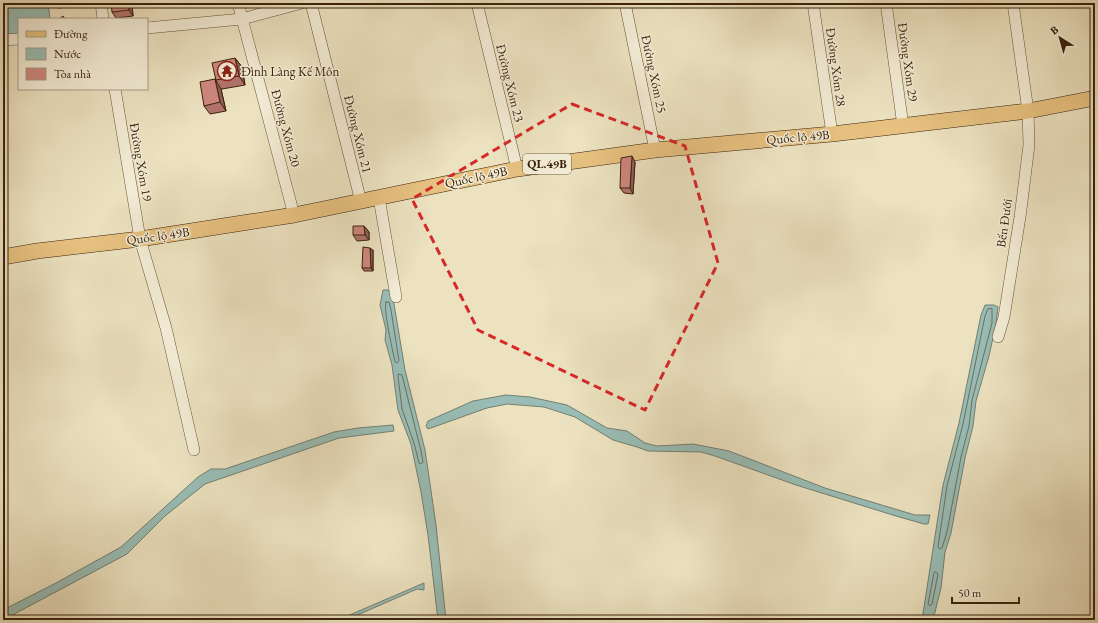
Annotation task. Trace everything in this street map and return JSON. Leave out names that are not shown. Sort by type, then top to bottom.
[{"type":"main road","name":"Quốc lộ 49B","points":[[3,257],[38,251],[140,239],[294,215],[517,169],[655,150],[832,134],[1028,111],[1095,98]]},
{"type":"street","points":[[100,3],[103,18]]},
{"type":"street","name":"Đường Xóm 20","points":[[238,3],[294,215]]},
{"type":"street","points":[[148,28],[242,19],[302,3]]},
{"type":"street","name":"Đường Xóm 21","points":[[311,3],[361,202]]},
{"type":"street","name":"Đường Xóm 23","points":[[477,3],[517,169]]},
{"type":"street","name":"Đường Xóm 25","points":[[625,3],[655,150]]},
{"type":"street","name":"Đường Xóm 28","points":[[813,3],[832,134]]},
{"type":"street","name":"Đường Xóm 29","points":[[886,3],[903,126]]},
{"type":"street","name":"Bến Đưới","points":[[998,337],[1004,317],[1020,217],[1028,145],[1028,111],[1013,3]]},
{"type":"street","points":[[3,40],[18,39]]},
{"type":"street","name":"Đường Xóm 19","points":[[114,90],[140,239],[166,328],[194,450]]},
{"type":"street","points":[[379,198],[396,297]]},
{"type":"highlighted area","points":[[572,104],[685,146],[718,263],[645,410],[478,330],[412,199]]},
{"type":"water","points":[[3,3],[48,3],[50,18],[18,18],[18,36],[3,36]]},
{"type":"water","points":[[383,290],[388,290],[393,298],[405,370],[425,450],[436,525],[446,620],[438,620],[428,535],[421,492],[411,444],[398,410],[392,365],[385,340],[386,330],[380,305]]},
{"type":"water","points":[[985,305],[994,305],[998,307],[996,324],[989,356],[976,401],[973,426],[965,458],[951,533],[945,552],[941,588],[933,620],[922,620],[943,485],[959,423],[981,315]]},
{"type":"water","points":[[506,395],[530,397],[567,405],[607,428],[627,431],[645,443],[657,446],[693,444],[729,451],[825,488],[915,515],[930,515],[928,524],[896,516],[796,485],[701,452],[648,451],[613,440],[575,417],[544,407],[507,404],[487,408],[428,429],[426,426],[428,421],[473,401]]},
{"type":"water","points":[[393,425],[394,431],[339,438],[205,484],[165,516],[127,554],[3,620],[3,610],[121,547],[198,477],[211,469],[225,469],[334,432]]},
{"type":"water","points":[[424,583],[424,590],[417,589],[346,620],[338,620]]},
{"type":"building","points":[[59,3],[59,5],[51,4]]},
{"type":"building","points":[[111,3],[128,3],[129,10],[112,12]]},
{"type":"building","points":[[235,58],[239,76],[216,80],[212,63]]},
{"type":"building","points":[[215,79],[220,102],[204,106],[200,82]]},
{"type":"building","points":[[632,156],[630,188],[620,188],[621,158]]},
{"type":"building","points":[[353,226],[364,226],[365,235],[353,235]]},
{"type":"building","points":[[363,247],[370,248],[371,268],[362,268]]},
{"type":"place","name":"Đình Làng Kế Môn","points":[[227,71]]}]
